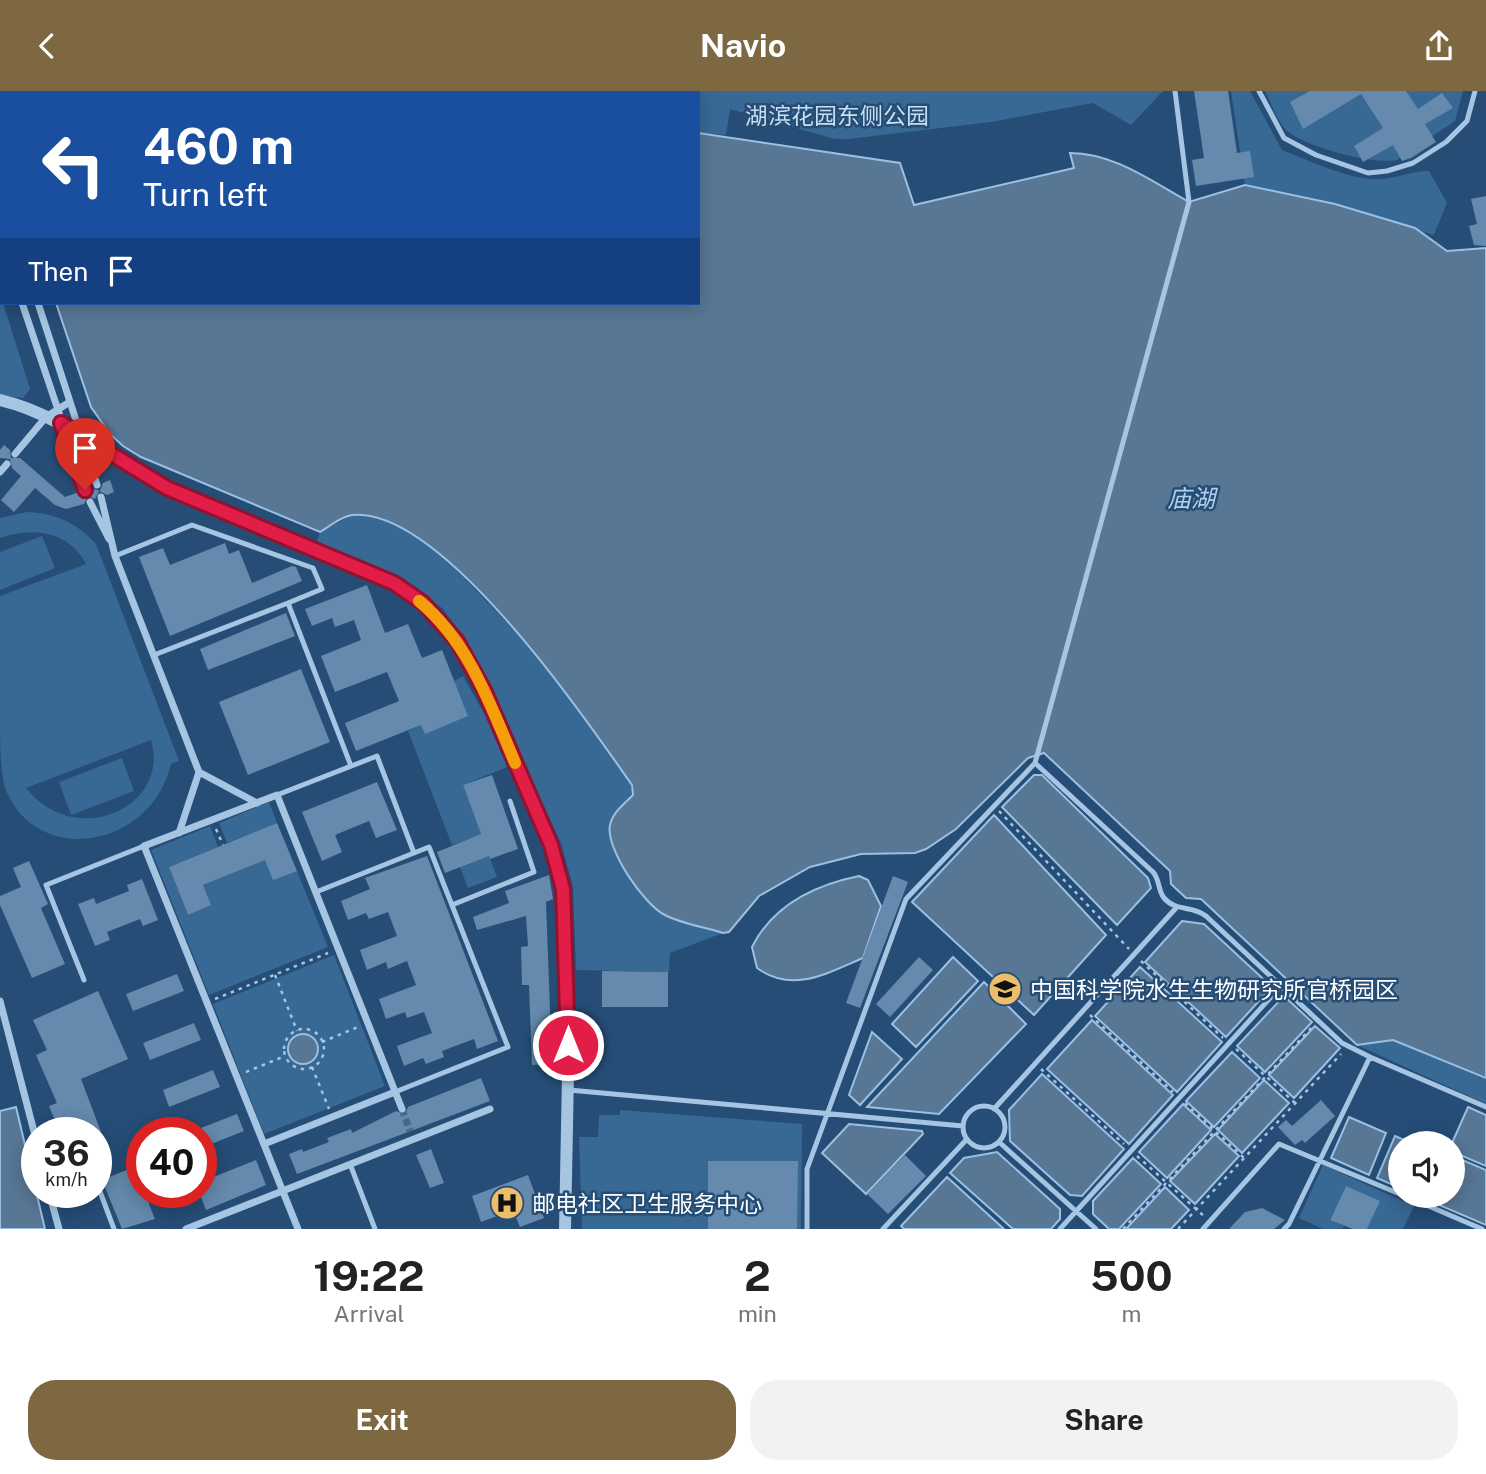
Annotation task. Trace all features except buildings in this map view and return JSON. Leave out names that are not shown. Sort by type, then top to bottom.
[{"type":"street","points":[[23,305],[51,413],[61,423],[167,488],[394,583],[423,603],[449,629],[484,690],[551,845],[561,876],[569,1023],[565,1229]]},
{"type":"street","points":[[39,305],[78,435],[97,485]]},
{"type":"street","points":[[0,400],[51,413]]},
{"type":"street","points":[[15,454],[51,413],[68,403]]},
{"type":"street","points":[[61,423],[85,490]]},
{"type":"street","points":[[0,472],[7,464]]},
{"type":"street","points":[[101,497],[115,556],[199,772],[179,833]]},
{"type":"street","points":[[90,502],[113,546]]},
{"type":"street","points":[[199,772],[257,803]]},
{"type":"street","points":[[298,1229],[144,846],[277,795],[402,1109]]},
{"type":"street","points":[[0,1000],[30,1117]]},
{"type":"street","points":[[264,1144],[395,1092]]},
{"type":"street","points":[[186,1229],[490,1109]]},
{"type":"street","points":[[410,1131],[414,1139]]},
{"type":"street","points":[[53,1208],[59,1229]]},
{"type":"lane","points":[[807,1229],[807,1169],[906,899],[1035,763],[1189,202],[1175,91]]},
{"type":"lane","points":[[1259,91],[1284,138],[1316,155],[1368,173],[1387,171],[1413,163],[1446,142],[1467,121],[1475,91]]},
{"type":"lane","points":[[115,556],[192,525],[313,568],[322,589],[153,655]]},
{"type":"lane","points":[[288,603],[351,766]]},
{"type":"lane","points":[[277,795],[377,756],[414,853]]},
{"type":"lane","points":[[1035,763],[1153,872],[1161,895],[1175,908],[1201,912],[1348,1046],[1486,1107]]},
{"type":"lane","points":[[452,905],[534,872],[510,801]]},
{"type":"lane","points":[[84,980],[46,885],[144,846]]},
{"type":"lane","points":[[316,892],[429,847],[452,905],[508,1047],[395,1092]]},
{"type":"lane","points":[[963,1126],[974,1109],[994,1109],[1175,908]]},
{"type":"lane","points":[[1060,1229],[1281,986]]},
{"type":"lane","points":[[1284,1229],[1321,1160],[1370,1057]]},
{"type":"lane","points":[[567,1089],[963,1126]]},
{"type":"lane","points":[[994,1109],[1005,1124],[999,1142]]},
{"type":"lane","points":[[963,1126],[967,1139],[982,1148],[999,1142]]},
{"type":"lane","points":[[883,1229],[967,1139]]},
{"type":"lane","points":[[999,1142],[1096,1229]]},
{"type":"lane","points":[[1203,1229],[1279,1144],[1388,1189]]},
{"type":"lane","points":[[350,1164],[375,1229]]},
{"type":"lane","points":[[106,1208],[114,1229]]},
{"type":"lane","points":[[1432,1208],[1482,1229]]},
{"type":"path","points":[[994,806],[1134,954],[1295,1103]]},
{"type":"path","points":[[213,820],[223,845]]},
{"type":"path","points":[[207,1002],[338,949]]},
{"type":"path","points":[[275,974],[297,1031]]},
{"type":"path","points":[[1084,1010],[1244,1158]]},
{"type":"path","points":[[1123,1229],[1318,1021]]},
{"type":"path","points":[[322,1042],[368,1023]]},
{"type":"path","points":[[297,1031],[311,1031],[322,1042],[321,1059],[312,1067],[299,1069],[285,1056],[287,1038],[297,1031]]},
{"type":"path","points":[[1178,1229],[1348,1046]]},
{"type":"path","points":[[237,1076],[285,1056]]},
{"type":"path","points":[[1035,1063],[1210,1221]]},
{"type":"path","points":[[312,1067],[332,1117]]},
{"type":"green space","name":"湖滨花园东侧公园","points":[[700,91],[1163,91],[1131,125],[1093,103],[991,122],[835,139],[730,109],[726,135],[700,133]]},
{"type":"green space","points":[[1231,91],[1250,91],[1282,150],[1316,164],[1351,176],[1375,179],[1429,171],[1447,203],[1433,235],[1335,204],[1245,185]]},
{"type":"green space","points":[[1265,91],[1463,91],[1455,121],[1397,160],[1386,161],[1339,153],[1295,136],[1286,130],[1277,117]]},
{"type":"green space","points":[[0,305],[4,305],[30,389],[23,398],[0,395]]},
{"type":"green space","points":[[27,512],[47,514],[73,525],[96,544],[179,761],[171,764],[159,793],[141,815],[118,830],[92,838],[66,838],[41,830],[20,813],[5,788],[0,745],[0,596],[86,564],[69,544],[48,534],[24,533],[0,538],[0,518]],"holes":[[[151,740],[153,764],[147,785],[133,801],[114,813],[92,818],[69,816],[46,807],[26,788]]]},
{"type":"green space","points":[[352,515],[381,518],[415,534],[442,555],[537,654],[634,788],[633,795],[611,822],[614,851],[644,896],[666,916],[723,933],[670,953],[669,972],[576,970],[573,887],[561,843],[467,641],[443,609],[416,587],[316,544],[320,532]]},
{"type":"green space","points":[[42,536],[55,568],[0,590],[0,552]]},
{"type":"green space","points":[[463,676],[485,715],[507,767],[463,785],[497,877],[468,888],[460,867],[469,839],[452,845],[408,731],[421,725],[425,733],[468,716],[454,681]]},
{"type":"green space","points":[[122,758],[134,791],[71,815],[59,782]]},
{"type":"green space","points":[[269,802],[277,823],[227,843],[219,823]]},
{"type":"green space","points":[[210,826],[218,847],[169,867],[188,915],[210,905],[203,885],[265,860],[297,871],[328,947],[209,995],[151,850]]},
{"type":"green space","points":[[334,955],[385,1086],[264,1134],[213,1004]]},
{"type":"green space","points":[[1393,1040],[1486,1078],[1486,1104],[1357,1045]]},
{"type":"green space","points":[[620,1110],[802,1124],[801,1229],[582,1229],[579,1137],[598,1137],[599,1115],[620,1115]]},
{"type":"green space","points":[[1323,1165],[1388,1194],[1388,1208],[1413,1208],[1403,1229],[1367,1229],[1379,1201],[1346,1186],[1330,1219],[1344,1226],[1342,1229],[1323,1229],[1299,1218]]},
{"type":"water","name":"庙湖","points":[[700,133],[900,163],[914,205],[1074,168],[1070,153],[1086,154],[1117,163],[1189,202],[1245,185],[1335,204],[1415,228],[1447,251],[1486,248],[1486,1078],[1393,1040],[1357,1045],[1201,899],[1186,898],[1171,884],[1170,871],[1044,753],[1028,758],[956,829],[926,849],[915,853],[861,854],[810,867],[759,896],[729,932],[723,933],[665,915],[647,900],[628,875],[610,835],[614,816],[633,795],[632,785],[546,667],[467,579],[427,544],[388,521],[352,515],[320,532],[141,457],[110,434],[91,407],[57,305],[700,305]]},
{"type":"water","points":[[1034,775],[1042,775],[1148,878],[1151,888],[1117,925],[1002,807]]},
{"type":"water","points":[[994,815],[1106,935],[1034,1015],[912,902]]},
{"type":"water","points":[[859,876],[868,880],[881,906],[863,958],[823,975],[797,980],[770,976],[757,968],[752,947],[771,919],[783,908],[811,891]]},
{"type":"water","points":[[1182,921],[1204,924],[1272,987],[1226,1037],[1145,962]]},
{"type":"water","points":[[953,957],[978,981],[916,1047],[892,1024]]},
{"type":"water","points":[[1140,967],[1222,1042],[1177,1092],[1095,1016]]},
{"type":"water","points":[[984,982],[1026,1024],[939,1114],[867,1107]]},
{"type":"water","points":[[1284,996],[1312,1022],[1265,1072],[1237,1046]]},
{"type":"water","points":[[1092,1020],[1173,1095],[1129,1144],[1047,1069]]},
{"type":"water","points":[[1315,1026],[1340,1048],[1294,1098],[1269,1075]]},
{"type":"water","points":[[872,1032],[902,1059],[860,1105],[849,1095]]},
{"type":"water","points":[[303,1034],[314,1038],[318,1049],[314,1060],[303,1064],[292,1060],[288,1049],[292,1038]]},
{"type":"water","points":[[1232,1052],[1260,1078],[1214,1127],[1186,1101]]},
{"type":"water","points":[[1042,1074],[1124,1149],[1082,1196],[1070,1195],[1010,1141],[1009,1110]]},
{"type":"water","points":[[1264,1080],[1289,1103],[1242,1153],[1218,1130]]},
{"type":"water","points":[[1183,1104],[1211,1130],[1167,1178],[1139,1152]]},
{"type":"water","points":[[16,1107],[21,1128],[21,1208],[40,1208],[45,1229],[0,1229],[0,1111]]},
{"type":"water","points":[[1468,1107],[1486,1115],[1486,1166],[1465,1157],[1465,1131],[1457,1131]]},
{"type":"water","points":[[1349,1117],[1386,1133],[1369,1175],[1331,1158]]},
{"type":"water","points":[[849,1124],[922,1131],[923,1134],[866,1194],[822,1153]]},
{"type":"water","points":[[1215,1134],[1239,1156],[1195,1204],[1170,1181]]},
{"type":"water","points":[[997,1152],[1060,1209],[1060,1219],[1051,1229],[1013,1229],[950,1173],[964,1158]]},
{"type":"water","points":[[1388,1152],[1388,1183],[1377,1178]]},
{"type":"water","points":[[1133,1158],[1161,1184],[1119,1229],[1109,1229],[1093,1214],[1093,1201]]},
{"type":"water","points":[[1465,1161],[1486,1170],[1486,1225],[1446,1208],[1465,1208]]},
{"type":"water","points":[[947,1177],[1004,1229],[904,1229],[901,1226]]},
{"type":"water","points":[[1165,1187],[1189,1210],[1171,1229],[1126,1229]]},
{"type":"tunnel","points":[[402,1109],[410,1131]]},
{"type":"slow traffic","points":[[419,601],[440,619],[457,641],[484,690],[515,763]]},
{"type":"place","name":"中国科学院水生生物研究所官桥园区","points":[[1005,989]]},
{"type":"place","name":"邮电社区卫生服务中心","points":[[507,1203]]},
{"type":"route","points":[[85,490],[61,423],[167,488],[340,558],[394,583],[423,603],[449,629],[484,690],[551,845],[561,876],[568,1045]]}]
